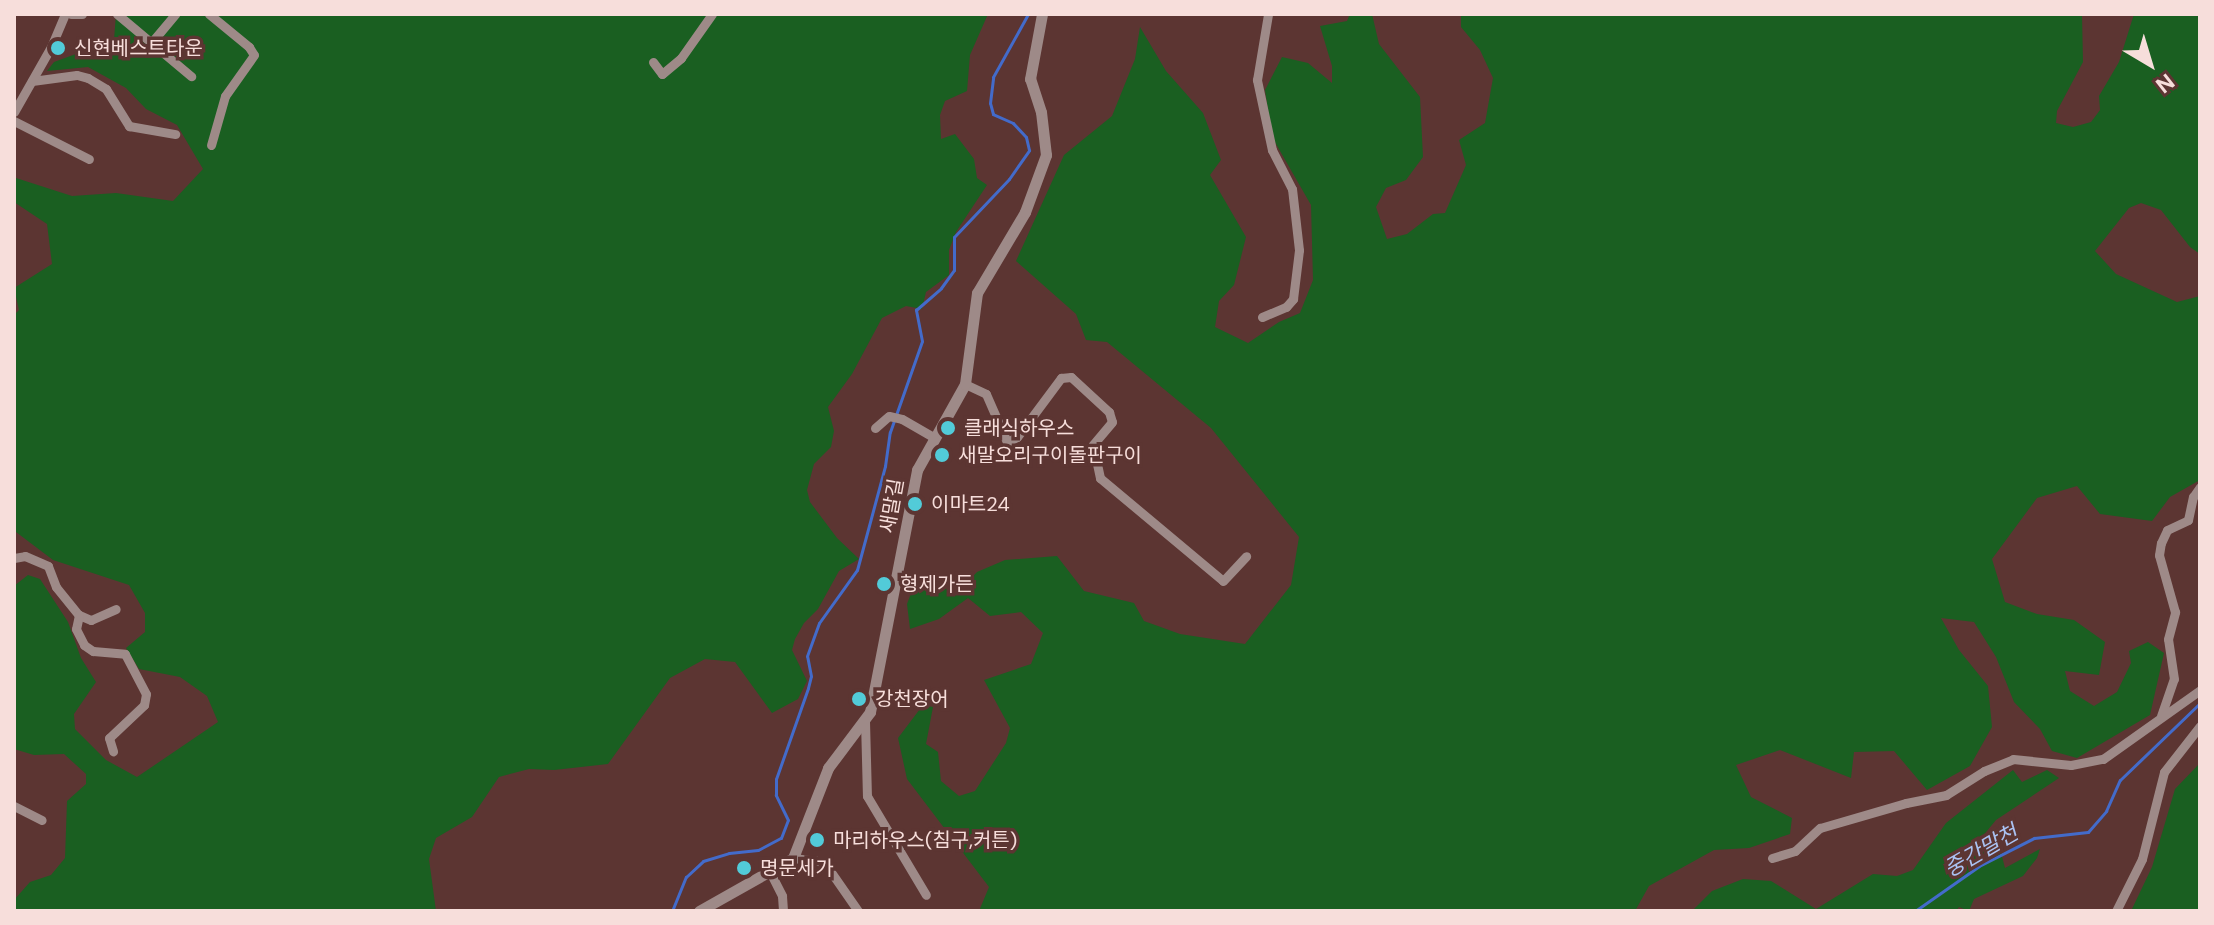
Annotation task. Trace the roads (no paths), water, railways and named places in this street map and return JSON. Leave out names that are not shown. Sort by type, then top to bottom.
[{"type":"street","points":[[14,112],[68,14],[82,14]]},
{"type":"street","points":[[117,14],[191,76]]},
{"type":"street","points":[[151,43],[175,14]]},
{"type":"street","points":[[209,14],[249,47],[254,55],[225,96],[211,145]]},
{"type":"street","points":[[653,62],[662,74],[681,58],[712,14]]},
{"type":"street","name":"새말길","points":[[793,858],[828,768],[865,721],[900,568],[917,470],[965,384],[977,293],[1025,212],[1046,155],[1041,112],[1030,79],[1042,14]]},
{"type":"street","points":[[1262,317],[1286,307],[1293,299],[1299,250],[1292,189],[1272,150],[1257,80],[1268,14]]},
{"type":"street","points":[[32,81],[77,75],[88,78],[106,89],[129,126],[175,134]]},
{"type":"street","points":[[14,121],[89,159]]},
{"type":"street","points":[[965,384],[986,394],[1007,442],[1017,437],[1061,378],[1071,377],[1109,412],[1112,422],[1093,445],[1100,478],[1223,581],[1246,556]]},
{"type":"street","points":[[875,428],[889,416],[935,438]]},
{"type":"street","points":[[2161,716],[2174,679],[2168,639],[2175,612],[2159,555],[2161,543],[2167,530],[2188,520],[2193,497],[2200,487]]},
{"type":"street","points":[[14,558],[25,556],[48,566],[62,597],[79,615],[91,620],[116,609]]},
{"type":"street","points":[[79,615],[76,629],[84,645],[93,651],[125,654],[146,694],[144,705],[109,738],[113,751]]},
{"type":"street","points":[[1772,858],[1795,851],[1820,828],[1946,795],[1984,771],[2013,759],[2083,765],[2103,759],[2200,690]]},
{"type":"street","points":[[865,721],[867,796],[926,895]]},
{"type":"street","points":[[2116,911],[2142,859],[2164,772],[2200,726]]},
{"type":"street","points":[[14,806],[42,820]]},
{"type":"street","points":[[699,911],[793,858],[824,862],[858,911]]},
{"type":"street","points":[[769,870],[782,896],[783,911]]},
{"type":"waterway","points":[[672,911],[686,877],[703,861],[729,853],[758,850],[781,838],[788,820],[776,795],[776,779],[808,688],[811,676],[807,656],[819,623],[857,570],[885,466],[890,432],[922,341],[916,310],[941,288],[954,270],[954,237],[1009,179],[1029,150],[1026,137],[1013,123],[993,114],[990,103],[993,77],[1028,14]]},
{"type":"waterway","name":"중간말천","points":[[1915,911],[1979,866],[2034,838],[2088,832],[2106,811],[2120,780],[2200,703]]},
{"type":"place","name":"신현베스트타운","points":[[58,48]]},
{"type":"place","name":"클래식하우스","points":[[948,428]]},
{"type":"place","name":"새말오리구이돌판구이","points":[[942,455]]},
{"type":"place","name":"이마트24","points":[[915,504]]},
{"type":"place","name":"형제가든","points":[[884,584]]},
{"type":"place","name":"강천장어","points":[[859,699]]},
{"type":"place","name":"마리하우스(침구,커튼)","points":[[817,840]]},
{"type":"place","name":"명문세가","points":[[744,868]]}]
